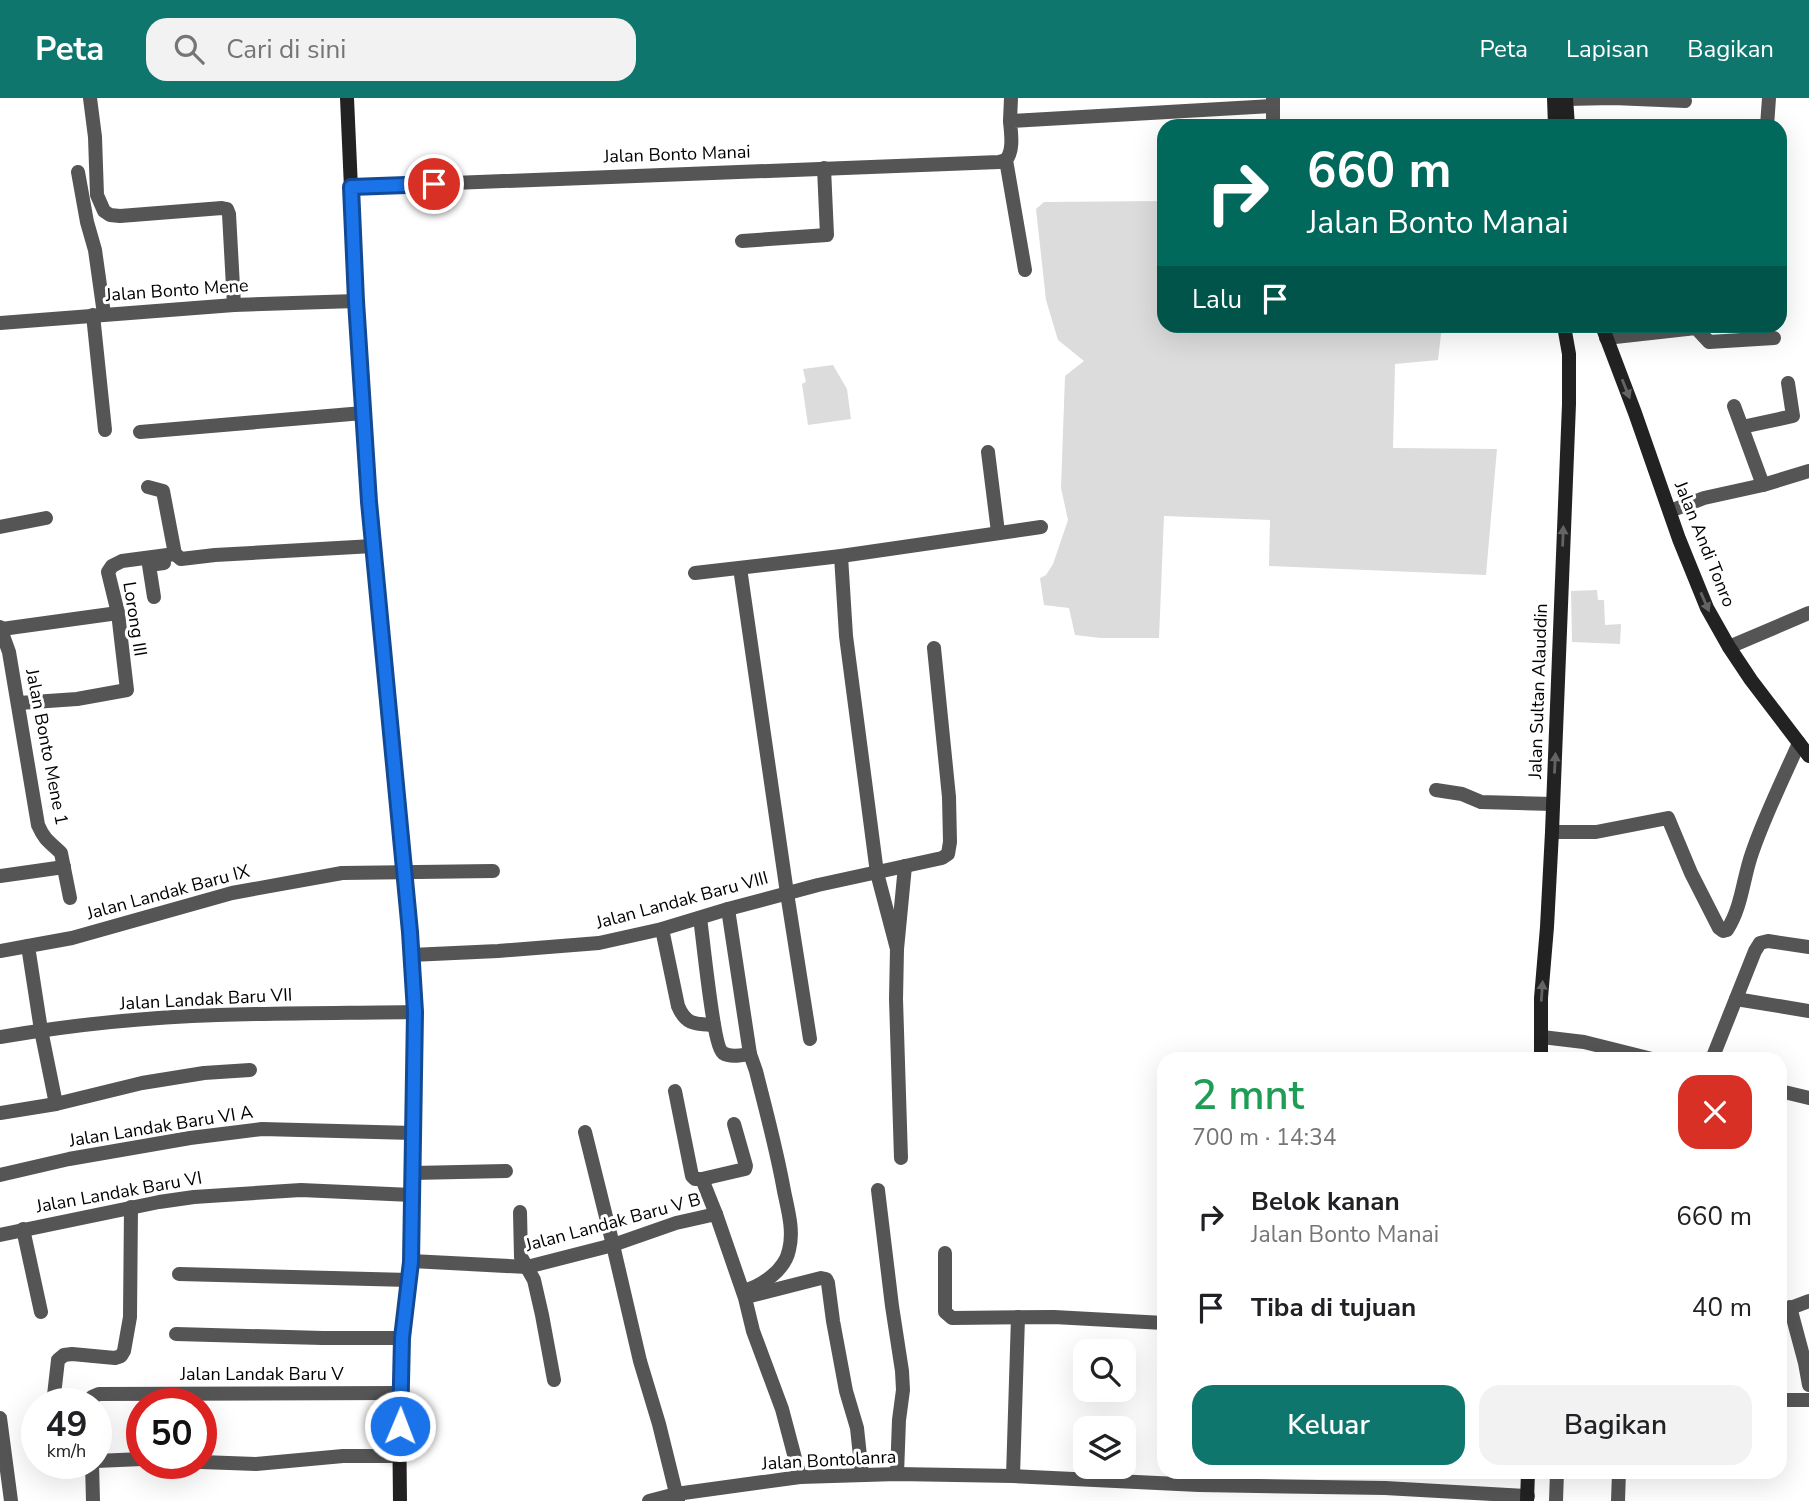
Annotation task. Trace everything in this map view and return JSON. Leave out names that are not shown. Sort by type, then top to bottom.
[{"type":"main road","points":[[347,98],[363,413],[415,1012],[411,1262],[402,1338],[400,1501]]},
{"type":"main road","points":[[1557,119],[1562,98]]},
{"type":"main road","points":[[1562,98],[1566,119]]},
{"type":"main road","name":"Jalan Sultan Alauddin","points":[[1541,1052],[1541,998],[1552,832],[1568,416],[1569,354],[1565,333]]},
{"type":"main road","points":[[1569,354],[1575,333]]},
{"type":"main road","name":"Jalan Andi Tonro","points":[[1604,333],[1707,608],[1751,680],[1809,756]]},
{"type":"main road","points":[[1527,1499],[1528,1479]]},
{"type":"street","points":[[90,98],[97,195],[102,209],[110,215],[120,216],[227,209],[234,305]]},
{"type":"street","points":[[1011,98],[1011,147],[1006,160],[1025,270]]},
{"type":"street","points":[[1562,98],[1685,101]]},
{"type":"street","points":[[1768,119],[1769,98]]},
{"type":"street","points":[[1010,121],[1273,102]]},
{"type":"street","name":"Jalan Bonto Manai","points":[[351,187],[1006,160]]},
{"type":"street","points":[[742,241],[827,235],[824,167]]},
{"type":"street","points":[[78,172],[94,250],[105,430]]},
{"type":"street","name":"Jalan Bonto Mene","points":[[0,323],[234,305],[356,301]]},
{"type":"street","points":[[1701,333],[1709,342],[1774,338]]},
{"type":"street","points":[[1742,428],[1793,416],[1788,383]]},
{"type":"street","points":[[1734,406],[1763,485]]},
{"type":"street","points":[[140,432],[363,413]]},
{"type":"street","points":[[988,453],[998,532]]},
{"type":"street","points":[[1670,511],[1704,498],[1763,485],[1809,471]]},
{"type":"street","points":[[148,487],[163,491],[178,557]]},
{"type":"street","points":[[0,527],[46,518]]},
{"type":"street","points":[[695,573],[841,556],[1041,527]]},
{"type":"street","points":[[154,597],[149,565],[172,563],[178,557],[373,546]]},
{"type":"street","points":[[841,556],[846,636],[877,873],[897,948]]},
{"type":"street","name":"Lorong III","points":[[19,704],[77,699],[127,690],[118,613],[108,572],[112,566],[122,561],[178,557]]},
{"type":"street","points":[[740,568],[810,1039]]},
{"type":"street","points":[[1,628],[118,613]]},
{"type":"street","points":[[1729,647],[1809,613]]},
{"type":"street","name":"Jalan Bonto Mene 1","points":[[1,628],[9,652],[19,704],[38,825],[51,847],[61,853],[64,867]]},
{"type":"street","name":"Jalan Landak Baru VIII","points":[[411,955],[599,943],[662,929],[787,893],[942,858],[948,853],[950,842],[947,772],[934,648]]},
{"type":"street","points":[[1552,832],[1597,832],[1668,818],[1691,873],[1719,928],[1727,930],[1737,909],[1751,855],[1799,743]]},
{"type":"street","points":[[1436,790],[1462,793],[1481,802],[1553,804]]},
{"type":"street","points":[[901,1158],[896,999],[897,948],[905,866]]},
{"type":"street","points":[[0,876],[64,867],[70,898]]},
{"type":"street","name":"Jalan Landak Baru IX","points":[[0,951],[72,938],[197,902],[267,886],[342,873],[493,871]]},
{"type":"street","points":[[728,909],[750,1054],[782,1177],[791,1236],[789,1252],[779,1269],[744,1295]]},
{"type":"street","points":[[700,918],[714,1025],[720,1050],[725,1055],[732,1056],[750,1054]]},
{"type":"street","points":[[662,929],[682,1016],[691,1023],[714,1025]]},
{"type":"street","points":[[1715,1052],[1760,943],[1768,940],[1809,947]]},
{"type":"street","points":[[28,946],[56,1104]]},
{"type":"street","points":[[1736,999],[1809,1012]]},
{"type":"street","name":"Jalan Landak Baru VII","points":[[0,1037],[147,1019],[216,1015],[415,1012]]},
{"type":"street","points":[[1542,1037],[1584,1042],[1624,1052]]},
{"type":"street","points":[[0,1113],[56,1104],[142,1083],[204,1073],[250,1070]]},
{"type":"street","points":[[675,1091],[692,1176],[695,1179],[745,1169],[734,1125]]},
{"type":"street","points":[[1787,1093],[1809,1098]]},
{"type":"street","name":"Jalan Landak Baru VI A","points":[[0,1175],[80,1157],[262,1129],[413,1132]]},
{"type":"street","points":[[584,1132],[640,1361],[659,1424],[674,1498]]},
{"type":"street","points":[[413,1173],[506,1171]]},
{"type":"street","points":[[702,1179],[716,1214]]},
{"type":"street","name":"Jalan Landak Baru VI","points":[[0,1235],[194,1197],[301,1190],[412,1195]]},
{"type":"street","points":[[878,1190],[902,1371],[897,1474]]},
{"type":"street","points":[[55,1388],[58,1360],[64,1355],[85,1354],[116,1358],[124,1351],[130,1317],[131,1208]]},
{"type":"street","points":[[520,1212],[520,1251],[522,1260],[534,1280],[554,1380]]},
{"type":"street","name":"Jalan Landak Baru V B","points":[[411,1262],[527,1267],[613,1245],[676,1223],[716,1214],[744,1295],[753,1331],[782,1409],[800,1477]]},
{"type":"street","points":[[23,1229],[41,1312]]},
{"type":"street","points":[[945,1253],[945,1312],[952,1318],[1018,1317],[1157,1323]]},
{"type":"street","points":[[179,1274],[409,1280]]},
{"type":"street","points":[[744,1295],[821,1278],[828,1283],[832,1321],[846,1391],[857,1428],[862,1475]]},
{"type":"street","points":[[1787,1309],[1809,1301]]},
{"type":"street","points":[[1787,1315],[1805,1363],[1809,1385]]},
{"type":"street","points":[[1013,1476],[1018,1317]]},
{"type":"street","points":[[176,1334],[402,1338]]},
{"type":"street","name":"Jalan Landak Baru V","points":[[112,1394],[400,1392]]},
{"type":"street","points":[[1787,1400],[1809,1400]]},
{"type":"street","points":[[0,1418],[11,1501]]},
{"type":"street","points":[[217,1463],[256,1464],[343,1456],[400,1456]]},
{"type":"street","name":"Jalan Bontolanra","points":[[649,1501],[800,1477],[897,1474],[1013,1476],[1199,1485],[1385,1488],[1527,1499]]},
{"type":"street","points":[[93,1501],[94,1479]]},
{"type":"street","points":[[1556,1501],[1557,1479]]},
{"type":"street","points":[[1618,1501],[1619,1479]]},
{"type":"shaded area","points":[[1157,201],[1157,333],[1441,333],[1438,360],[1395,364],[1393,448],[1497,449],[1486,575],[1269,566],[1270,520],[1164,516],[1159,638],[1100,638],[1075,635],[1069,608],[1044,605],[1040,578],[1046,575],[1053,564],[1068,520],[1061,488],[1065,376],[1084,361],[1058,340],[1046,300],[1036,209],[1044,202]]},
{"type":"shaded area","points":[[833,365],[847,389],[851,419],[808,425],[802,384],[806,382],[803,369]]},
{"type":"shaded area","points":[[1597,590],[1598,600],[1604,600],[1605,625],[1621,624],[1620,644],[1572,642],[1571,591]]},
{"type":"route","points":[[400,1426],[402,1338],[411,1262],[415,1012],[410,932],[402,871],[369,502],[351,187],[434,184]]}]
